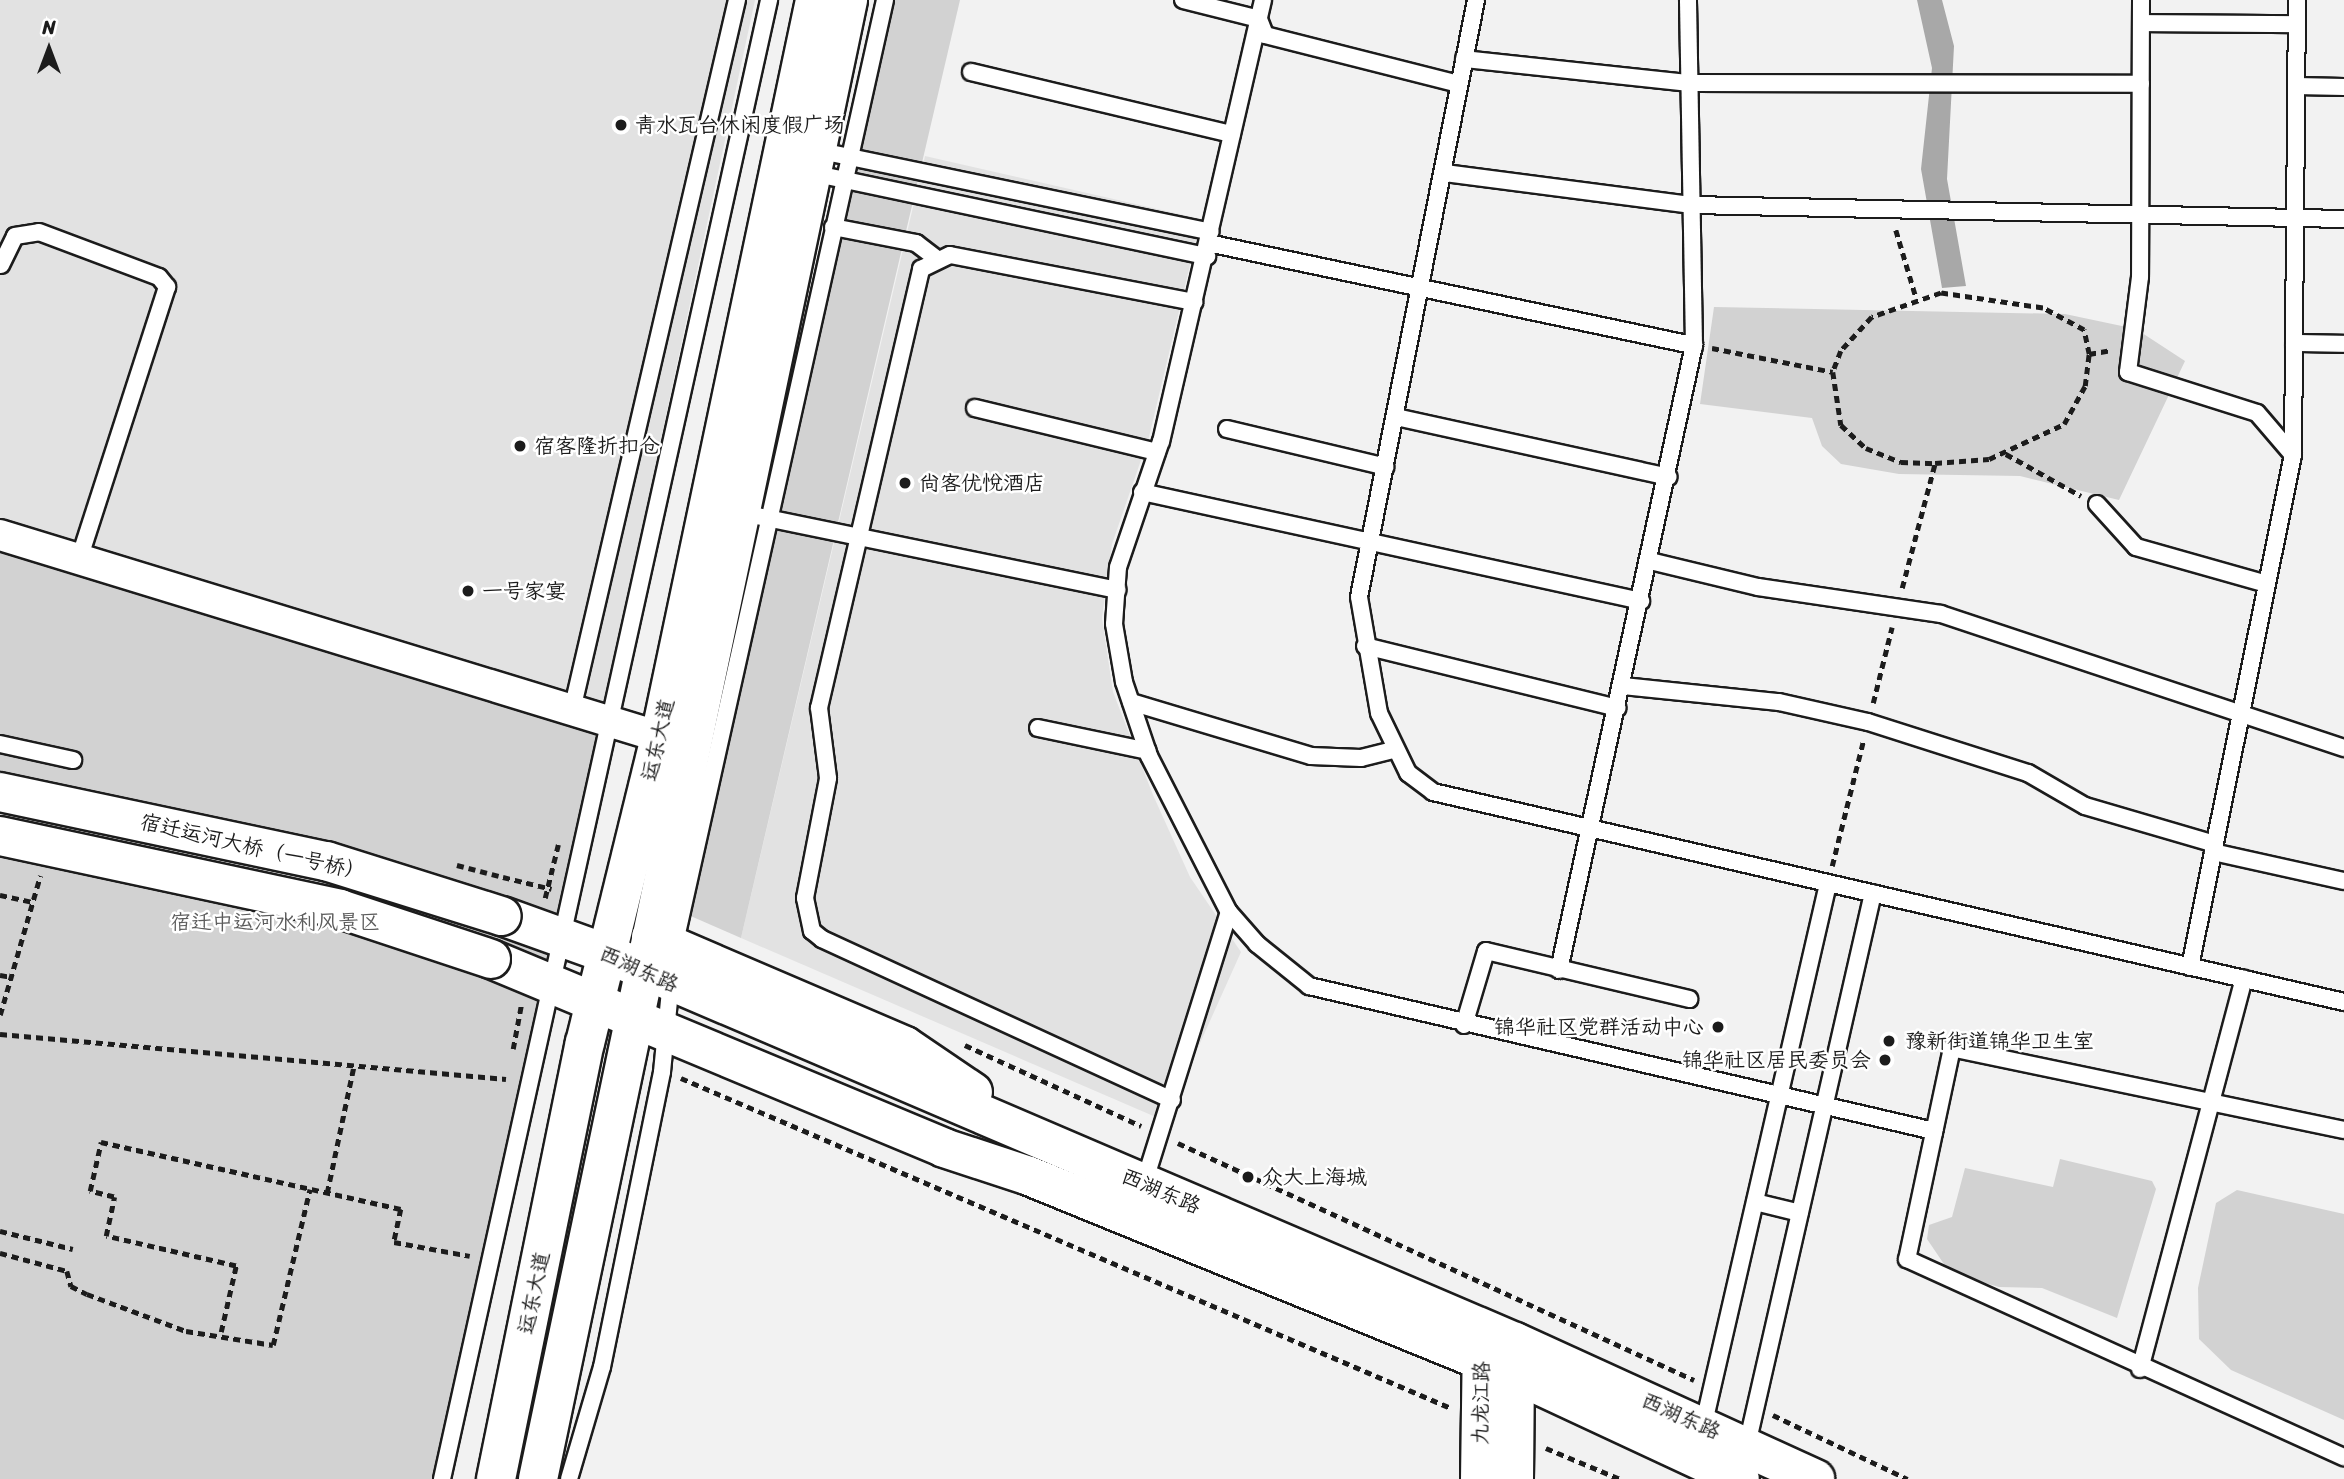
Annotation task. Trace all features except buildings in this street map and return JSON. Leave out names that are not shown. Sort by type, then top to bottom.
[{"type":"main road","name":"运东大道","points":[[496,1479],[605,953],[660,737],[815,0]]},
{"type":"main road","name":"运东大道","points":[[538,1479],[650,1028],[660,959],[830,164],[848,0]]},
{"type":"main road","name":"宿迁运河大桥（一号桥）","points":[[0,792],[326,861],[502,916]]},
{"type":"main road","name":"宿迁运河大桥（一号桥）","points":[[0,836],[340,909],[491,959]]},
{"type":"main road","name":"西湖东路","points":[[502,916],[605,953],[660,959],[1498,1351]]},
{"type":"main road","name":"西湖东路","points":[[491,959],[650,1028],[1498,1351],[1703,1424],[1742,1468],[1815,1479]]},
{"type":"main road","name":"九龙江路","points":[[1480,1479],[1497,1428],[1498,1351]]},
{"type":"main road","name":"九龙江路","points":[[1497,1428],[1514,1479]]},
{"type":"street","points":[[0,535],[660,737]]},
{"type":"lane","points":[[572,710],[737,0]]},
{"type":"lane","points":[[442,1479],[548,986],[610,722],[769,0]]},
{"type":"lane","points":[[885,0],[830,164],[832,227],[754,516],[1117,590]]},
{"type":"lane","points":[[1183,0],[1259,19]]},
{"type":"lane","points":[[1264,0],[1195,302],[1157,452],[1142,492],[1117,590],[1114,624],[1131,702],[1148,751],[1230,912],[1257,944],[1309,985],[1464,1025],[1934,1131]]},
{"type":"lane","points":[[1476,0],[1423,290],[1359,605],[1365,646],[1392,750],[1433,792],[2344,1002]]},
{"type":"lane","points":[[1559,970],[1650,561],[1694,345],[1688,0]]},
{"type":"lane","points":[[2141,0],[2140,216],[2128,372],[2257,414],[2293,454]]},
{"type":"lane","points":[[2190,967],[2293,454],[2297,0]]},
{"type":"lane","points":[[1259,19],[1265,36],[1459,83]]},
{"type":"lane","points":[[2141,23],[2297,24]]},
{"type":"lane","points":[[1464,59],[1689,83],[2141,84]]},
{"type":"lane","points":[[971,72],[1232,134]]},
{"type":"lane","points":[[2296,86],[2344,87]]},
{"type":"lane","points":[[830,164],[1694,345]]},
{"type":"lane","points":[[830,164],[1208,244]]},
{"type":"lane","points":[[1445,173],[1692,205],[2344,219]]},
{"type":"lane","points":[[832,227],[916,243],[936,258]]},
{"type":"lane","points":[[0,266],[15,236],[39,232],[159,277],[167,287],[79,559]]},
{"type":"lane","points":[[1172,1100],[812,931],[806,917],[807,865],[828,778],[819,708],[921,269],[936,258],[950,255],[1195,302]]},
{"type":"lane","points":[[2294,343],[2344,344]]},
{"type":"lane","points":[[975,408],[1157,452]]},
{"type":"lane","points":[[1396,417],[1668,477]]},
{"type":"lane","points":[[1227,429],[1386,467]]},
{"type":"lane","points":[[1142,492],[1641,601]]},
{"type":"lane","points":[[2097,504],[2136,547],[2267,584]]},
{"type":"lane","points":[[1650,561],[1758,587],[1941,614],[2344,748]]},
{"type":"lane","points":[[1365,646],[1618,708]]},
{"type":"lane","points":[[1623,686],[1779,702],[1868,722],[2028,773],[2085,806],[2214,848],[2344,881]]},
{"type":"lane","points":[[1131,702],[1311,756],[1361,758],[1392,750]]},
{"type":"lane","points":[[1038,728],[1148,751]]},
{"type":"lane","points":[[0,744],[73,760]]},
{"type":"lane","points":[[1703,1424],[1828,884]]},
{"type":"lane","points":[[1742,1468],[1873,893]]},
{"type":"lane","points":[[1144,1184],[1230,912]]},
{"type":"lane","points":[[1464,1025],[1486,951],[1689,999]]},
{"type":"lane","points":[[2140,1369],[2244,979]]},
{"type":"lane","points":[[569,1479],[602,1367],[662,1072],[650,1028]]},
{"type":"lane","points":[[2344,1130],[1952,1048],[1907,1259],[2140,1369],[2344,1457]]},
{"type":"lane","points":[[1755,1202],[1800,1213]]},
{"type":"path","points":[[1890,209],[1916,297]]},
{"type":"path","points":[[1941,293],[2043,308],[2084,330],[2085,386],[2064,424],[2006,453],[1935,463],[1901,461],[1866,448],[1841,425],[1833,372],[1841,351],[1872,317],[1916,297],[1941,293]]},
{"type":"path","points":[[1694,345],[1833,372]]},
{"type":"path","points":[[2006,453],[2097,504]]},
{"type":"path","points":[[1828,884],[1935,463]]},
{"type":"path","points":[[503,877],[570,893]]},
{"type":"path","points":[[0,895],[32,902]]},
{"type":"path","points":[[0,975],[11,977]]},
{"type":"path","points":[[0,1034],[506,1079]]},
{"type":"path","points":[[952,1039],[1161,1135],[1703,1424]]},
{"type":"path","points":[[327,1193],[354,1065]]},
{"type":"path","points":[[662,1072],[1620,1479]]},
{"type":"path","points":[[221,1332],[236,1266],[106,1236],[114,1197],[90,1191],[101,1142],[401,1209],[394,1242],[470,1256]]},
{"type":"path","points":[[0,1253],[67,1271],[71,1286],[186,1331],[221,1332],[273,1345],[310,1189]]},
{"type":"path","points":[[0,1230],[73,1250]]},
{"type":"path","points":[[1756,1407],[1908,1479]]},
{"type":"shaded area","points":[[0,0],[755,0],[598,733],[0,550]]},
{"type":"shaded area","points":[[1917,0],[1942,0],[1954,46],[1947,179],[1966,286],[1942,288],[1921,169],[1932,68]]},
{"type":"shaded area","points":[[925,156],[1201,219],[1149,437],[1112,544],[1102,618],[1113,692],[1153,795],[1190,877],[1241,952],[1165,1121],[741,938]]},
{"type":"green space","points":[[893,0],[960,0],[741,938],[686,914],[684,907]]},
{"type":"green space","points":[[1714,307],[2065,314],[2136,329],[2185,361],[2119,500],[2020,476],[1899,474],[1841,464],[1822,446],[1812,418],[1700,404]]},
{"type":"green space","name":"宿迁中运河水利风景区","points":[[0,550],[598,733],[438,1479],[0,1479]]},
{"type":"green space","points":[[2060,1159],[2152,1181],[2156,1189],[2117,1318],[2042,1288],[1999,1287],[1950,1273],[1927,1239],[1929,1225],[1952,1217],[1965,1168],[2053,1187]]},
{"type":"green space","points":[[2237,1190],[2344,1214],[2344,1420],[2231,1370],[2199,1339],[2198,1288],[2216,1203]]},
{"type":"place","name":"青水瓦台休闲度假广场","points":[[621,125]]},
{"type":"place","name":"宿客隆折扣仓","points":[[520,446]]},
{"type":"place","name":"尚客优悦酒店","points":[[905,483]]},
{"type":"place","name":"一号家宴","points":[[468,591]]},
{"type":"place","name":"锦华社区党群活动中心","points":[[1718,1027]]},
{"type":"place","name":"豫新街道锦华卫生室","points":[[1889,1041]]},
{"type":"place","name":"锦华社区居民委员会","points":[[1885,1060]]},
{"type":"place","name":"众大上海城","points":[[1248,1177]]}]
